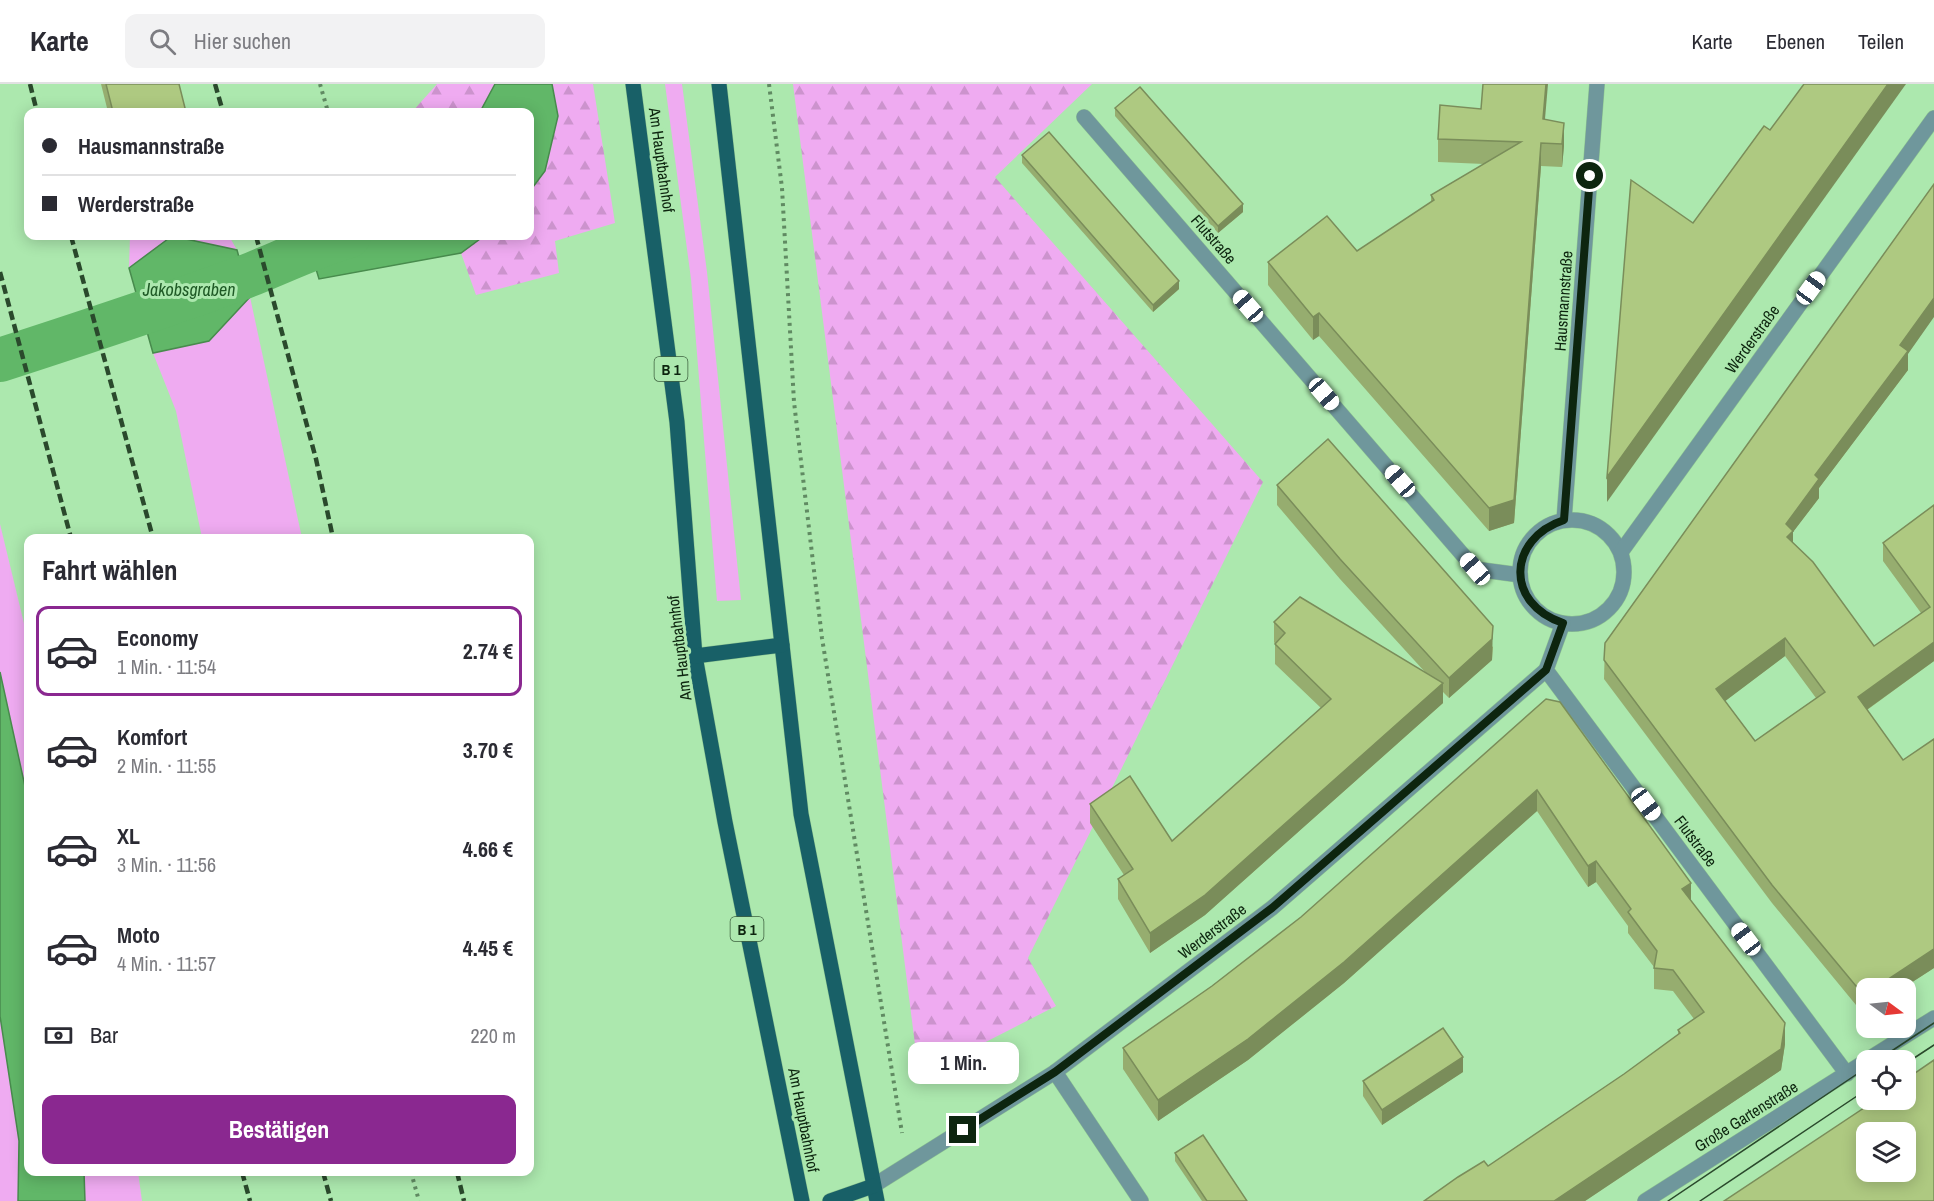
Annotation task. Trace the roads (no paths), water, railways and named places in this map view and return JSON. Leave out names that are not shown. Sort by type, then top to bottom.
[{"type":"main road","name":"Am Hauptbahnhof","points":[[633,84],[677,422],[695,656],[725,822],[802,1201]]},
{"type":"main road","points":[[718,84],[801,814],[875,1194],[830,1201]]},
{"type":"main road","points":[[695,656],[782,645]]},
{"type":"street","name":"Hausmannstraße","points":[[1564,520],[1598,84]]},
{"type":"street","name":"Flutstraße","points":[[1084,117],[1475,569],[1520,575]]},
{"type":"street","name":"Werderstraße","points":[[1621,552],[1934,118]]},
{"type":"street","points":[[1564,520],[1581,520],[1598,526],[1611,537],[1621,552],[1623,583],[1617,598],[1607,610],[1594,619],[1563,623],[1548,618],[1527,599],[1520,575],[1527,545],[1536,533],[1549,525],[1564,520]]},
{"type":"street","points":[[1546,670],[1563,623]]},
{"type":"street","name":"Flutstraße","points":[[1546,670],[1846,1074]]},
{"type":"street","name":"Werderstraße","points":[[875,1194],[1055,1072],[1272,908],[1546,670]]},
{"type":"street","name":"Große Gartenstraße","points":[[1884,1050],[1934,1018]]},
{"type":"street","name":"Große Gartenstraße","points":[[1645,1201],[1856,1068]]},
{"type":"street","points":[[1055,1072],[1141,1201]]},
{"type":"water","points":[[495,84],[552,84],[558,116],[545,171],[534,186],[534,108],[482,108]]},
{"type":"water","name":"Jakobsgraben","points":[[167,240],[191,240],[237,250],[250,297],[209,341],[153,353],[129,268]]},
{"type":"water","points":[[307,240],[479,240],[461,253],[319,279]]},
{"type":"water","points":[[0,672],[24,782],[24,1176],[84,1176],[85,1201],[18,1201],[19,1141],[0,1016]]},
{"type":"waterway","name":"Jakobsgraben","points":[[0,360],[209,290],[337,240]]},
{"type":"tram line","points":[[1893,1050],[1934,1023]]},
{"type":"tram line","points":[[1916,1057],[1934,1045]]},
{"type":"tram line","points":[[1668,1201],[1856,1075]]},
{"type":"tram line","points":[[1700,1201],[1856,1097]]},
{"type":"railway","points":[[30,84],[36,108]]},
{"type":"railway","points":[[215,84],[222,108]]},
{"type":"railway","points":[[72,240],[152,534]]},
{"type":"railway","points":[[257,240],[316,459],[332,534]]},
{"type":"railway","points":[[0,272],[70,534]]},
{"type":"railway","points":[[243,1176],[250,1201]]},
{"type":"railway","points":[[324,1176],[331,1201]]},
{"type":"railway","points":[[458,1176],[464,1201]]}]
